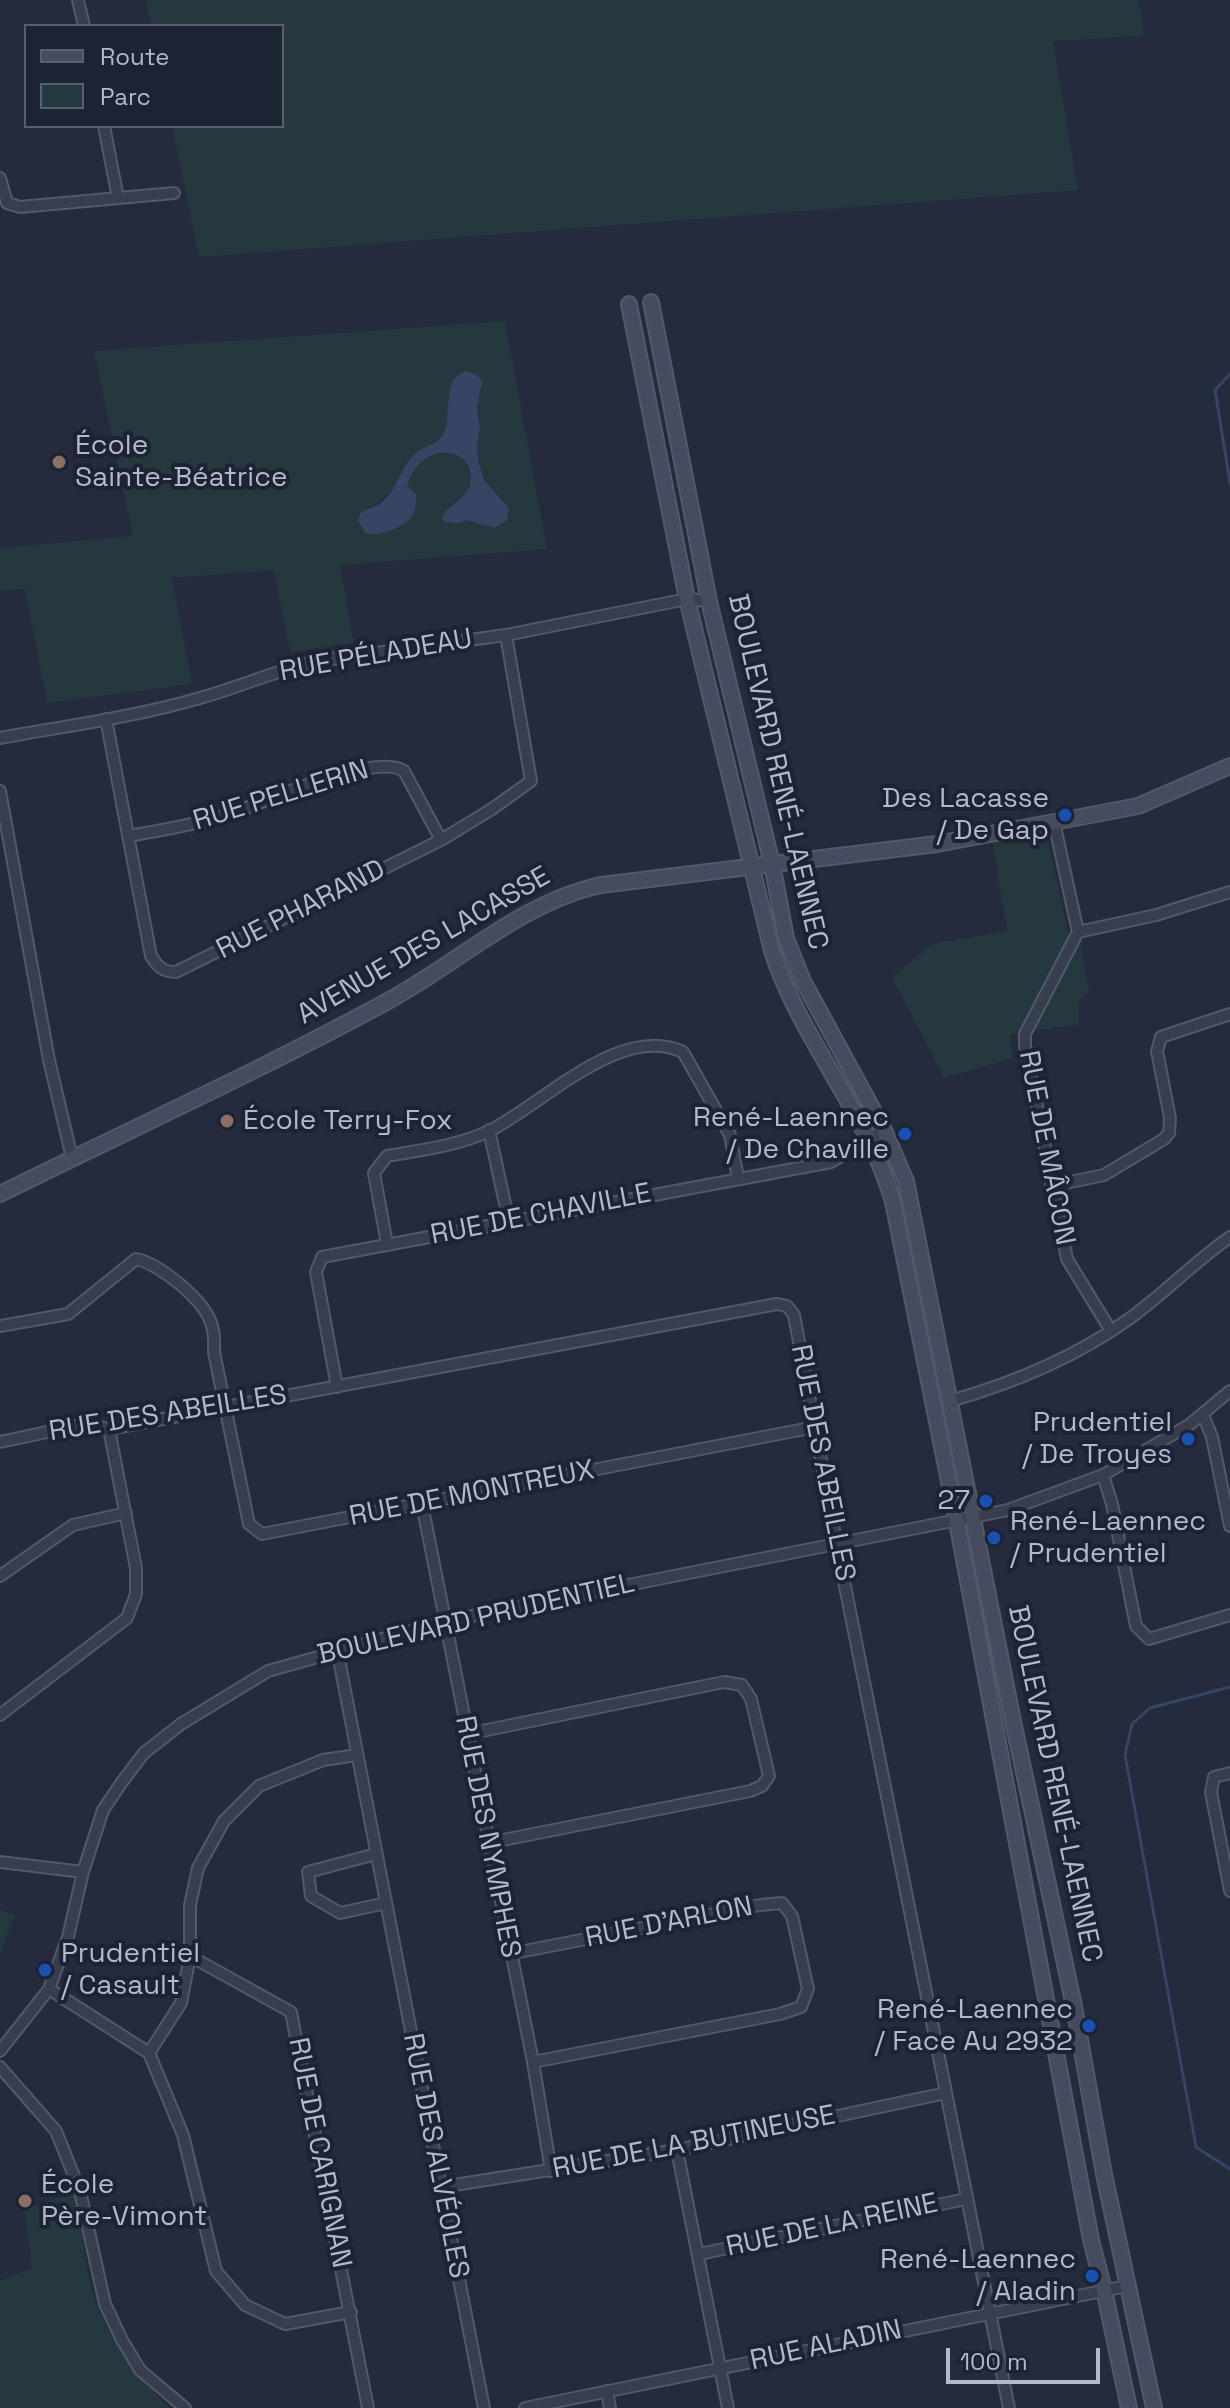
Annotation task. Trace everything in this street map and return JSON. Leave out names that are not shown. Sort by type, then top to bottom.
[{"type":"street","points":[[78,0],[84,24]]},
{"type":"street","points":[[104,128],[118,198]]},
{"type":"street","points":[[0,178],[4,197],[13,207],[174,193]]},
{"type":"street","name":"BOULEVARD RENÉ-LAENNEC","points":[[651,302],[709,601],[794,961],[884,1130],[906,1181],[1013,1721],[1074,2006],[1098,2145],[1154,2408]]},
{"type":"street","name":"BOULEVARD RENÉ-LAENNEC","points":[[629,304],[687,599],[778,971],[869,1139],[893,1202],[957,1522],[1091,2240],[1129,2408]]},
{"type":"street","name":"RUE PÉLADEAU","points":[[0,738],[199,699],[292,666],[317,661],[506,635],[687,599],[709,601]]},
{"type":"street","name":"RUE PHARAND","points":[[106,719],[151,956],[167,972],[176,972],[441,840],[531,781],[506,635]]},
{"type":"street","name":"RUE PELLERIN","points":[[128,836],[231,813],[313,783],[375,766],[396,766],[404,771],[441,840]]},
{"type":"street","name":"AVENUE DES LACASSE","points":[[0,1194],[295,1050],[573,891],[937,844],[1054,822],[1138,806],[1230,766]]},
{"type":"street","points":[[0,791],[9,870],[72,1158]]},
{"type":"street","points":[[1054,822],[1078,932],[1156,915],[1230,892]]},
{"type":"street","name":"RUE DE MÂCON","points":[[1078,932],[1025,1034],[1025,1046],[1067,1259],[1111,1331]]},
{"type":"street","points":[[1051,1186],[1104,1175],[1164,1139],[1171,1126],[1158,1043],[1167,1033],[1230,1014]]},
{"type":"street","points":[[387,1244],[374,1173],[387,1156],[464,1141],[489,1130],[618,1053],[635,1048],[673,1047],[683,1052],[730,1135],[738,1178]]},
{"type":"street","points":[[489,1130],[509,1222]]},
{"type":"street","name":"RUE DE CHAVILLE","points":[[337,1387],[316,1272],[322,1257],[831,1162],[884,1130]]},
{"type":"street","points":[[950,1401],[1026,1377],[1111,1331],[1230,1237]]},
{"type":"street","name":"RUE DE MONTREUX","points":[[0,1326],[68,1314],[136,1259],[145,1261],[187,1290],[203,1307],[212,1325],[214,1352],[249,1524],[262,1534],[815,1427]]},
{"type":"street","name":"RUE DES ABEILLES","points":[[0,1442],[85,1424],[109,1429],[777,1304],[787,1306],[794,1315],[1009,2408]]},
{"type":"street","name":"BOULEVARD PRUDENTIEL","points":[[0,2051],[49,1989],[68,1937],[83,1872],[103,1810],[144,1753],[181,1724],[268,1671],[337,1649],[446,1621],[1008,1510],[1103,1475],[1203,1415],[1230,1391]]},
{"type":"street","points":[[1203,1415],[1212,1437],[1230,1526]]},
{"type":"street","points":[[0,1715],[127,1618],[136,1594],[136,1568],[109,1429]]},
{"type":"street","points":[[1103,1475],[1112,1504],[1136,1626],[1149,1639],[1230,1615]]},
{"type":"street","name":"RUE DES NYMPHES","points":[[422,1504],[509,1954],[533,2062],[551,2171]]},
{"type":"street","points":[[0,1576],[73,1525],[126,1513]]},
{"type":"street","name":"RUE DES ALVÉOLES","points":[[337,1649],[484,2408]]},
{"type":"street","points":[[467,1734],[724,1682],[742,1685],[751,1699],[769,1776],[762,1786],[750,1791],[488,1843]]},
{"type":"street","points":[[149,2053],[181,2003],[190,1956],[190,1905],[198,1868],[224,1821],[259,1786],[323,1760],[357,1755]]},
{"type":"street","points":[[1230,1773],[1214,1777],[1211,1792],[1230,1891]]},
{"type":"street","points":[[376,1854],[308,1872],[311,1896],[340,1913],[386,1903]]},
{"type":"street","points":[[0,1862],[83,1872]]},
{"type":"street","name":"RUE D'ARLON","points":[[509,1954],[760,1905],[782,1903],[792,1916],[808,1989],[801,2007],[780,2014],[533,2062]]},
{"type":"street","name":"RUE DE CARIGNAN","points":[[190,1956],[291,2012],[368,2408]]},
{"type":"street","points":[[49,1989],[149,2053],[183,2135],[216,2271],[245,2305],[285,2324],[351,2312]]},
{"type":"street","points":[[0,2067],[56,2131],[80,2191],[105,2304],[122,2340],[140,2370],[185,2408]]},
{"type":"street","name":"RUE DE LA BUTINEUSE","points":[[441,2187],[677,2150],[946,2093]]},
{"type":"street","points":[[677,2150],[728,2408]]},
{"type":"street","name":"RUE DE LA REINE","points":[[699,2254],[966,2199]]},
{"type":"street","name":"RUE ALADIN","points":[[525,2408],[1127,2286]]},
{"type":"street","points":[[607,2391],[610,2408]]},
{"type":"green space","points":[[146,0],[1139,0],[1144,36],[1053,41],[1078,190],[199,257],[172,128],[284,128],[284,24],[151,24]]},
{"type":"green space","points":[[505,321],[547,549],[340,565],[354,643],[290,652],[274,570],[172,578],[192,684],[47,703],[25,589],[0,591],[0,548],[133,536],[94,351]],"holes":[[[452,384],[482,390],[478,402],[478,464],[485,478],[506,503],[474,523],[466,520],[449,523],[451,506],[468,490],[469,469],[463,459],[442,453],[419,462],[411,473],[407,487],[408,519],[381,534],[366,509],[383,499],[420,451],[442,437]]]},
{"type":"green space","points":[[1046,833],[1068,931],[1080,940],[1089,991],[1078,1004],[1078,1024],[1010,1035],[1013,1058],[944,1078],[892,977],[932,944],[1007,931],[992,840]]},
{"type":"green space","points":[[0,1910],[15,1915],[0,1953]]},
{"type":"green space","points":[[76,2192],[87,2266],[98,2307],[124,2354],[169,2408],[0,2408],[0,2281],[32,2268],[24,2209]]},
{"type":"water","points":[[466,371],[478,375],[482,383],[477,408],[479,465],[485,481],[509,508],[507,520],[495,528],[466,520],[445,522],[442,518],[445,513],[468,490],[470,472],[466,462],[458,456],[436,454],[414,470],[407,486],[416,494],[415,509],[409,519],[384,533],[365,533],[358,520],[361,512],[383,501],[410,459],[441,437],[453,381]]},
{"type":"waterway","points":[[1230,374],[1215,390],[1230,483]]},
{"type":"waterway","points":[[1230,1687],[1150,1708],[1132,1724],[1125,1755],[1196,2147],[1230,2169]]},
{"type":"place","name":"École Sainte-Béatrice","points":[[59,462]]},
{"type":"place","name":"Des Lacasse / De Gap","points":[[1065,815]]},
{"type":"place","name":"École Terry-Fox","points":[[227,1121]]},
{"type":"place","name":"René-Laennec / De Chaville","points":[[905,1134]]},
{"type":"place","name":"Prudentiel / De Troyes","points":[[1188,1439]]},
{"type":"place","name":"27","points":[[986,1501]]},
{"type":"place","name":"René-Laennec / Prudentiel","points":[[994,1538]]},
{"type":"place","name":"Prudentiel / Casault","points":[[45,1970]]},
{"type":"place","name":"René-Laennec / Face Au 2932","points":[[1089,2026]]},
{"type":"place","name":"École Père-Vimont","points":[[25,2201]]},
{"type":"place","name":"René-Laennec / Aladin","points":[[1092,2276]]}]
